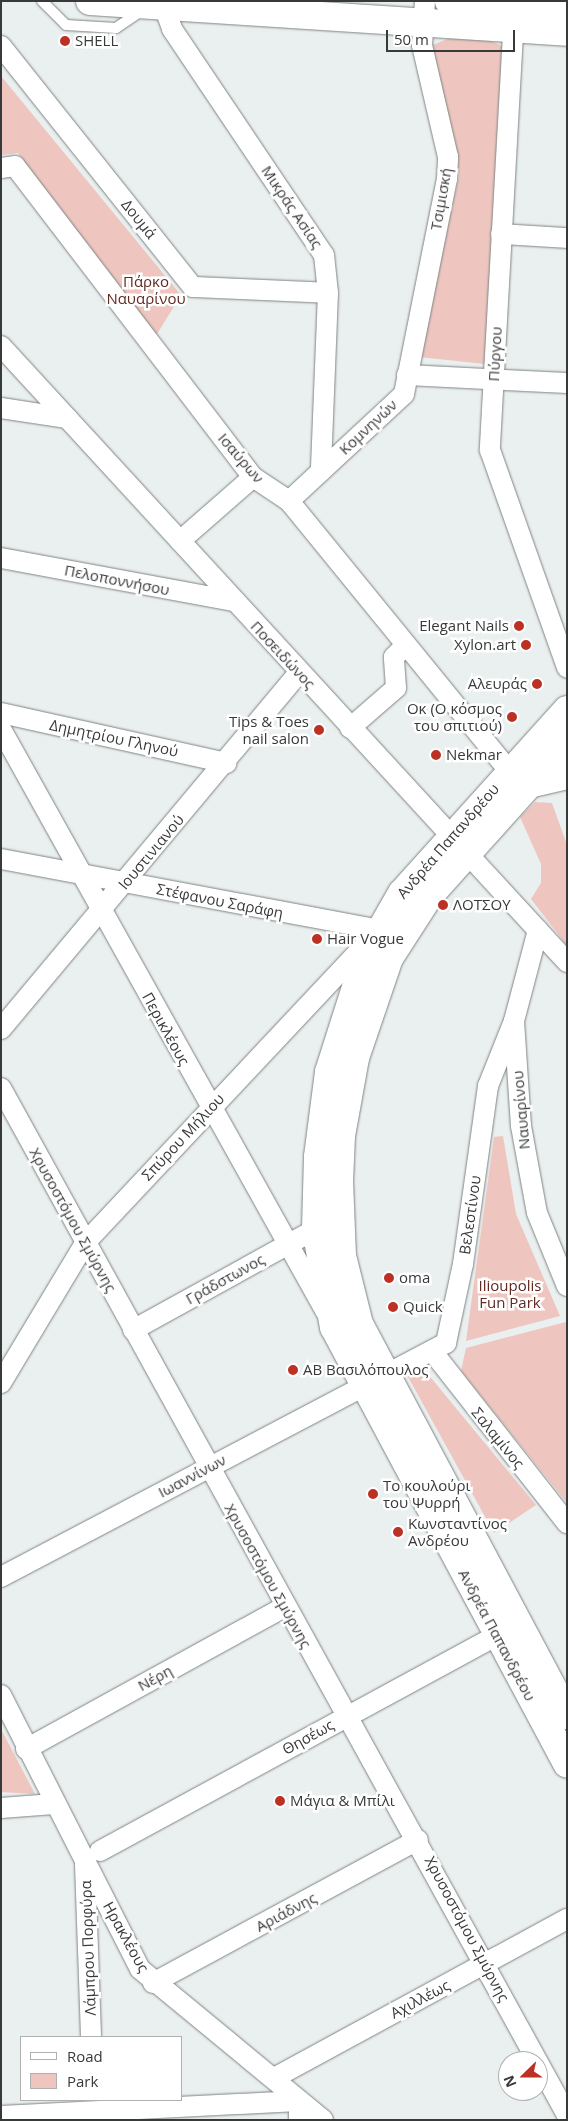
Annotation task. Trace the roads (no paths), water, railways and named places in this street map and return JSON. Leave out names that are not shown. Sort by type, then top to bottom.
[{"type":"street","points":[[90,1],[424,12],[514,12],[567,8]]},
{"type":"street","points":[[449,1],[514,12],[567,32]]},
{"type":"street","name":"Μικράς Ασίας","points":[[158,4],[172,30],[324,255],[328,293],[321,471]]},
{"type":"street","name":"Τσιμισκή","points":[[406,375],[448,172],[448,157],[422,45],[424,12]]},
{"type":"street","name":"Πύργου","points":[[514,12],[493,380],[492,458],[567,668]]},
{"type":"street","name":"Δουμά","points":[[1,46],[193,287],[328,293]]},
{"type":"street","name":"Ισαύρων","points":[[1,168],[15,166],[253,478],[289,501],[406,645],[519,778]]},
{"type":"street","points":[[501,234],[567,238]]},
{"type":"street","name":"Ποσειδώνος","points":[[1,346],[233,601],[460,844],[567,962]]},
{"type":"street","points":[[406,375],[567,383]]},
{"type":"street","name":"Κομνηνών","points":[[289,501],[404,394],[406,375]]},
{"type":"street","points":[[1,408],[67,418]]},
{"type":"street","points":[[180,541],[253,478]]},
{"type":"street","name":"Πελοποννήσου","points":[[1,558],[233,601]]},
{"type":"street","points":[[350,728],[396,688],[394,657],[406,645]]},
{"type":"street","name":"Ιουστινιανού","points":[[1,1029],[102,912],[124,882],[227,763],[300,673]]},
{"type":"street","name":"Ανδρέα Παπανδρέου","points":[[373,1380],[348,1288],[339,1181],[341,1136],[355,1058],[378,985],[390,933],[402,893],[460,844],[519,778],[567,710]]},
{"type":"street","name":"Δημητρίου Γληνού","points":[[1,713],[227,763]]},
{"type":"street","name":"Περικλέους","points":[[1,729],[209,1109],[334,1327]]},
{"type":"street","points":[[519,778],[567,742]]},
{"type":"street","points":[[519,778],[567,775]]},
{"type":"street","name":"Στέφανου Σαράφη","points":[[1,859],[79,870],[124,882],[390,933]]},
{"type":"street","name":"Ναυαρίνου","points":[[538,930],[514,1021],[527,1170],[537,1213],[567,1286]]},
{"type":"street","name":"Ανδρέα Παπανδρέου","points":[[390,933],[352,991],[329,1072],[318,1157],[316,1229],[334,1327],[373,1380],[507,1630],[567,1764]]},
{"type":"street","name":"Σπύρου Μήλιου","points":[[1,1383],[86,1243],[209,1109],[390,933]]},
{"type":"street","name":"Βελεστίνου","points":[[373,1380],[432,1351],[446,1342],[453,1327],[488,1086],[514,1021]]},
{"type":"street","name":"Χρυσοστόμου Σμύρνης","points":[[1,1088],[284,1607],[418,1840],[567,2115]]},
{"type":"street","name":"Γράδστωνος","points":[[133,1330],[316,1229]]},
{"type":"street","name":"Σαλαμίνος","points":[[432,1351],[567,1523]]},
{"type":"street","name":"Ιωαννίνων","points":[[1,1577],[373,1380]]},
{"type":"street","name":"Νέρη","points":[[26,1749],[284,1607]]},
{"type":"street","name":"Ανδρέα Παπανδρέου","points":[[507,1630],[567,1715]]},
{"type":"street","name":"Θησέως","points":[[92,1854],[507,1630]]},
{"type":"street","name":"Ηρακλέους","points":[[1,1695],[54,1804],[92,1854],[140,1969],[153,1983],[274,2078],[299,2110],[323,2120]]},
{"type":"street","points":[[1,1808],[54,1804]]},
{"type":"street","name":"Αριάδνης","points":[[153,1983],[418,1840]]},
{"type":"street","name":"Λάμπρου Πορφύρα","points":[[91,2036],[92,1854]]},
{"type":"street","name":"Αχιλλέως","points":[[274,2078],[567,1919]]},
{"type":"street","points":[[1,2116],[94,2110],[198,2114],[299,2110]]},
{"type":"lane","points":[[42,1],[66,25],[116,28],[158,4]]},
{"type":"place","name":"SHELL","points":[[65,41]]},
{"type":"place","name":"Elegant Nails","points":[[519,626]]},
{"type":"place","name":"Xylon.art","points":[[526,645]]},
{"type":"place","name":"Αλευράς","points":[[537,684]]},
{"type":"place","name":"Οκ (Ο κόσμος του σπιτιού)","points":[[512,717]]},
{"type":"place","name":"Tips & Toes nail salon","points":[[319,730]]},
{"type":"place","name":"Nekmar","points":[[436,755]]},
{"type":"place","name":"ΛΟΤΣΟΥ","points":[[443,905]]},
{"type":"place","name":"Hair Vogue","points":[[317,939]]},
{"type":"place","name":"oma","points":[[389,1278]]},
{"type":"place","name":"Quick","points":[[393,1307]]},
{"type":"place","name":"ΑΒ Βασιλόπουλος","points":[[293,1370]]},
{"type":"place","name":"Το κουλούρι του Ψυρρή","points":[[373,1494]]},
{"type":"place","name":"Κωνσταντίνος Ανδρέου","points":[[398,1532]]},
{"type":"place","name":"Μάγια & Μπίλι","points":[[280,1801]]},
{"type":"park label","name":"Πάρκο Ναυαρίνου","points":[[146,290]]},
{"type":"park label","name":"Ilioupolis Fun Park","points":[[510,1294]]}]
